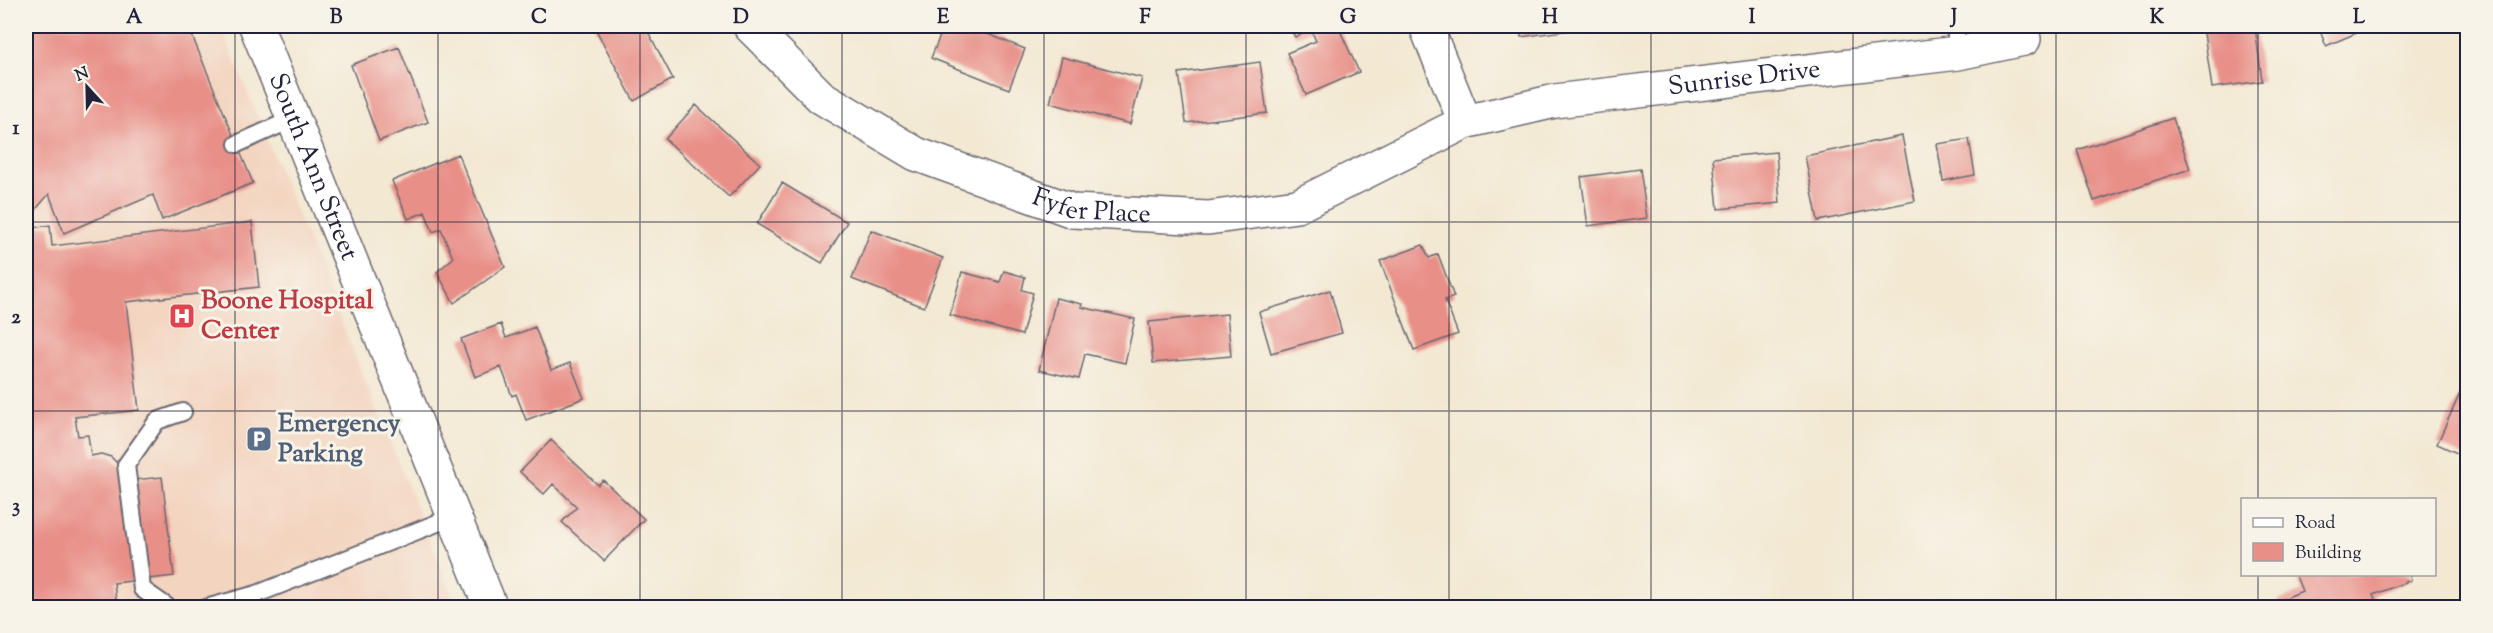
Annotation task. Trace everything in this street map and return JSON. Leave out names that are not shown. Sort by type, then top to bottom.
[{"type":"street","name":"South Ann Street","points":[[256,26],[491,608]]},
{"type":"street","name":"Fyfer Place","points":[[750,26],[821,97],[915,154],[1073,211],[1208,218],[1297,206],[1465,122]]},
{"type":"street","points":[[1426,26],[1465,122]]},
{"type":"street","name":"Sunrise Drive","points":[[1465,122],[1555,101],[1957,39],[2024,39]]},
{"type":"lane","points":[[237,144],[293,119]]},
{"type":"lane","points":[[169,608],[142,589],[126,465],[157,421],[183,412]]},
{"type":"lane","points":[[207,608],[257,594],[455,516]]},
{"type":"shaded area","name":"Boone Hospital Center","points":[[26,26],[221,26],[457,607],[26,607]]},
{"type":"building","points":[[26,26],[188,26],[253,183],[162,220],[153,195],[64,233],[49,194],[26,221],[26,200],[29,196],[26,196],[26,149],[31,148],[26,134]]},
{"type":"building","points":[[594,26],[645,26],[673,79],[634,101]]},
{"type":"building","points":[[944,26],[968,26],[1025,49],[1009,89],[931,58]]},
{"type":"building","points":[[1289,26],[1338,26],[1359,72],[1306,95],[1287,53],[1316,41],[1311,30],[1295,37]]},
{"type":"building","points":[[1520,26],[1577,26],[1578,29],[1521,37]]},
{"type":"building","points":[[2203,26],[2255,26],[2262,81],[2212,88]]},
{"type":"building","points":[[2318,26],[2373,26],[2326,46]]},
{"type":"building","points":[[399,47],[428,122],[379,141],[351,65]]},
{"type":"building","points":[[1062,57],[1142,78],[1130,124],[1050,103]]},
{"type":"building","points":[[1260,62],[1267,113],[1186,123],[1179,73]]},
{"type":"building","points":[[696,105],[760,164],[729,197],[665,139]]},
{"type":"building","points":[[2173,118],[2190,169],[2094,201],[2077,150]]},
{"type":"building","points":[[1902,136],[1915,201],[1818,221],[1805,156]]},
{"type":"building","points":[[1969,139],[1975,175],[1943,181],[1937,144]]},
{"type":"building","points":[[1776,152],[1780,203],[1718,209],[1713,158]]},
{"type":"building","points":[[458,154],[505,267],[454,303],[437,272],[453,258],[441,229],[433,232],[425,212],[408,219],[392,181]]},
{"type":"building","points":[[1640,169],[1647,218],[1588,226],[1581,177]]},
{"type":"building","points":[[782,183],[847,222],[822,263],[757,224]]},
{"type":"building","points":[[252,222],[259,287],[126,302],[139,410],[75,417],[78,436],[88,435],[91,456],[101,454],[111,457],[119,465],[125,481],[162,477],[174,576],[114,583],[117,608],[26,608],[26,229],[50,225],[52,246]]},
{"type":"building","points":[[871,230],[943,258],[924,307],[852,279]]},
{"type":"building","points":[[1423,245],[1429,258],[1438,254],[1454,297],[1445,300],[1458,334],[1414,350],[1380,261]]},
{"type":"building","points":[[1004,271],[1025,277],[1022,290],[1033,293],[1022,335],[950,315],[962,272],[1000,282]]},
{"type":"building","points":[[1330,290],[1342,333],[1271,353],[1259,312]]},
{"type":"building","points":[[1056,298],[1082,304],[1081,307],[1135,319],[1125,363],[1085,354],[1079,379],[1039,370]]},
{"type":"building","points":[[1227,314],[1231,356],[1153,363],[1149,322]]},
{"type":"building","points":[[501,324],[506,338],[535,327],[551,370],[570,363],[584,398],[526,420],[516,394],[512,396],[501,367],[475,377],[461,339]]},
{"type":"building","points":[[2468,376],[2468,458],[2437,444]]},
{"type":"building","points":[[551,440],[598,485],[603,480],[644,519],[604,561],[562,522],[577,507],[553,484],[544,494],[520,472]]},
{"type":"building","points":[[2296,576],[2410,576],[2411,580],[2373,595],[2376,602],[2363,608],[2281,608],[2278,601],[2302,591]]},
{"type":"place","name":"Boone Hospital Center","points":[[182,316]]},
{"type":"place","name":"Emergency Parking","points":[[259,439]]}]
